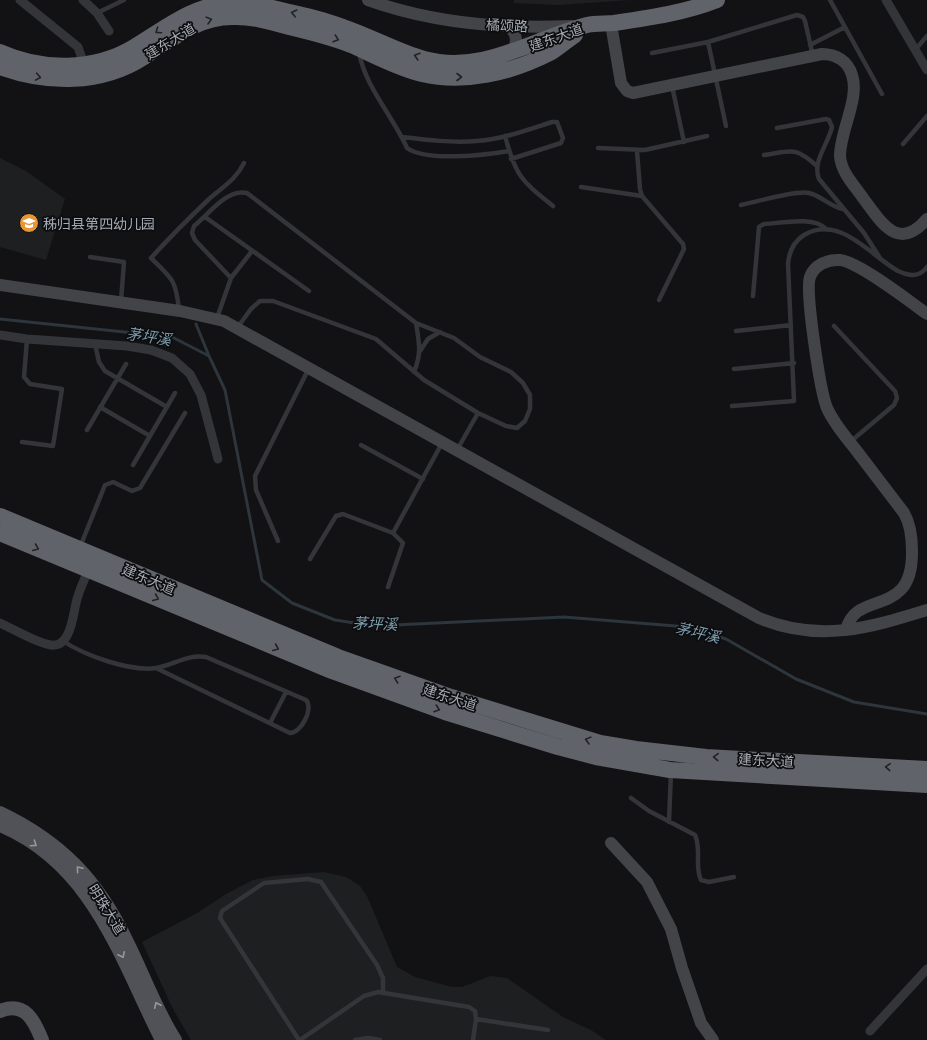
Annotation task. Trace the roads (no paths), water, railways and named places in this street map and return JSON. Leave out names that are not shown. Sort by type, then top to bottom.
[{"type":"highway","name":"橘颂路","points":[[589,25],[611,24],[660,16],[709,1]]},
{"type":"highway","name":"建东大道","points":[[0,67],[41,78],[56,79],[86,71],[124,53],[171,22],[199,9],[230,3],[245,2],[328,21],[359,40],[422,74],[443,77],[487,75],[530,62],[551,52],[589,25]]},
{"type":"highway","name":"建东大道","points":[[0,52],[44,64],[86,71],[117,71],[132,64],[190,27],[224,17],[245,17],[322,35],[359,40],[439,62],[464,63],[504,56],[589,25]]},
{"type":"highway","name":"建东大道","points":[[0,516],[92,563],[338,657],[394,678],[593,741],[636,749],[672,762],[927,784]]},
{"type":"highway","name":"建东大道","points":[[0,533],[76,556]]},
{"type":"highway","name":"建东大道","points":[[672,762],[927,769]]},
{"type":"main road","name":"明珠大道","points":[[0,813],[22,823],[50,841],[74,863],[95,887],[120,928],[175,1040]]},
{"type":"main road","name":"明珠大道","points":[[0,825],[18,833],[43,850],[66,870],[85,892],[110,931],[162,1040]]},
{"type":"main road","points":[[0,1011],[12,1008],[24,1012],[32,1019],[42,1040]]},
{"type":"street","points":[[20,0],[74,42],[81,52],[86,71]]},
{"type":"street","points":[[83,0],[98,12],[109,31]]},
{"type":"street","name":"橘颂路","points":[[368,0],[428,15],[470,23],[507,25],[589,25]]},
{"type":"street","points":[[886,0],[927,70]]},
{"type":"street","points":[[611,24],[621,80],[625,88],[630,92],[637,94],[715,77],[812,50],[838,58],[848,66],[853,76],[853,91],[840,154],[846,174],[882,224],[891,231],[902,234],[913,232],[927,219]]},
{"type":"street","points":[[504,56],[513,50],[516,41],[514,32],[507,25]]},
{"type":"street","points":[[846,630],[851,617],[858,612],[893,596],[903,589],[909,579],[912,561],[912,536],[907,518],[832,417],[821,387],[808,293],[810,276],[822,263],[831,260],[848,262],[927,314]]},
{"type":"street","points":[[0,285],[217,319],[237,328],[759,618],[792,629],[811,632],[846,630],[880,624],[927,610]]},
{"type":"street","points":[[0,335],[27,340],[128,346],[151,350],[172,358],[182,365],[190,374],[201,395],[218,459]]},
{"type":"street","points":[[0,623],[50,645],[55,645],[63,641],[72,626],[76,599],[92,563]]},
{"type":"street","points":[[611,843],[647,882],[671,929],[682,968],[701,1023],[713,1040]]},
{"type":"street","points":[[870,1031],[927,969]]},
{"type":"lane","points":[[98,12],[124,0]]},
{"type":"lane","points":[[830,0],[882,94]]},
{"type":"lane","points":[[652,53],[708,42],[797,16],[802,17],[805,21],[812,50],[845,27]]},
{"type":"lane","points":[[916,50],[927,36]]},
{"type":"lane","points":[[359,40],[361,63],[367,77],[407,148],[418,154],[465,156],[509,151]]},
{"type":"lane","points":[[708,42],[726,126]]},
{"type":"lane","points":[[672,86],[684,142]]},
{"type":"lane","points":[[902,144],[927,116]]},
{"type":"lane","points":[[776,128],[826,119],[829,120],[832,127],[817,166],[817,175],[821,183],[864,233],[881,260]]},
{"type":"lane","points":[[402,137],[458,142],[504,136],[552,122],[557,122],[563,138],[561,143],[511,159]]},
{"type":"lane","points":[[504,136],[511,159],[523,180],[553,206]]},
{"type":"lane","points":[[598,148],[637,151],[707,136]]},
{"type":"lane","points":[[637,151],[640,189],[642,196],[683,244],[684,249],[659,300]]},
{"type":"lane","points":[[764,155],[795,151],[802,153],[817,166]]},
{"type":"lane","points":[[180,312],[177,289],[172,278],[150,258],[216,193],[233,181],[244,163]]},
{"type":"lane","points":[[581,187],[642,196]]},
{"type":"lane","points":[[231,278],[195,240],[192,233],[194,226],[230,195],[240,191],[248,193],[416,323],[454,338],[480,356],[511,372],[523,383],[530,395],[530,409],[525,421],[517,428],[506,426],[478,413],[414,372],[376,339],[273,301],[260,301],[251,309],[237,328]]},
{"type":"lane","points":[[741,205],[811,193],[831,206],[843,209]]},
{"type":"lane","points":[[205,217],[308,291]]},
{"type":"lane","points":[[753,296],[759,227],[764,224],[811,221],[820,223],[826,229]]},
{"type":"lane","points":[[732,406],[794,401],[794,363],[788,269],[790,254],[794,245],[801,237],[815,230],[826,229],[844,233],[881,260],[907,275],[917,275],[927,267]]},
{"type":"lane","points":[[217,319],[231,278],[252,251]]},
{"type":"lane","points":[[90,257],[124,262],[120,303]]},
{"type":"lane","points":[[414,372],[419,361],[420,352],[416,323]]},
{"type":"lane","points":[[736,331],[791,325]]},
{"type":"lane","points":[[834,326],[895,391],[897,398],[894,405],[850,442]]},
{"type":"lane","points":[[420,352],[428,339],[440,332]]},
{"type":"lane","points":[[22,442],[53,446],[62,389],[30,384],[24,377],[27,340]]},
{"type":"lane","points":[[95,344],[101,367],[167,407]]},
{"type":"lane","points":[[734,369],[794,363]]},
{"type":"lane","points":[[86,430],[126,364]]},
{"type":"lane","points":[[278,540],[256,490],[255,476],[309,368]]},
{"type":"lane","points":[[133,465],[175,393]]},
{"type":"lane","points":[[100,406],[150,436]]},
{"type":"lane","points":[[76,556],[105,485],[113,482],[132,491],[140,488],[185,413]]},
{"type":"lane","points":[[457,450],[478,413]]},
{"type":"lane","points":[[393,533],[443,442]]},
{"type":"lane","points":[[361,444],[423,479]]},
{"type":"lane","points":[[310,559],[336,516],[343,514],[393,533],[402,542],[388,587]]},
{"type":"lane","points":[[63,641],[77,650],[119,664],[138,668],[156,668],[189,656],[206,657],[306,700],[310,709],[299,730],[295,733],[290,733],[156,668]]},
{"type":"lane","points":[[270,723],[286,692]]},
{"type":"lane","points":[[670,822],[672,762]]},
{"type":"lane","points":[[631,798],[670,822],[695,835],[699,845],[698,872],[701,880],[709,882],[734,877]]},
{"type":"lane","points":[[383,992],[383,978],[377,964],[321,882],[308,879],[268,882],[260,885],[222,911],[220,918],[300,1040],[364,996],[373,992],[383,992],[469,1007],[475,1011],[476,1020],[473,1040]]},
{"type":"lane","points":[[476,1020],[548,1030]]},
{"type":"lane","points":[[358,1039],[380,1040]]},
{"type":"waterway","name":"茅坪溪","points":[[0,319],[172,337],[209,356],[225,390],[262,580],[292,603],[335,620],[374,626],[564,617],[688,627],[726,639],[796,679],[854,702],[927,714]]},
{"type":"waterway","points":[[196,324],[209,356]]},
{"type":"place","name":"秭归县第四幼儿园","points":[[29,223]]}]
